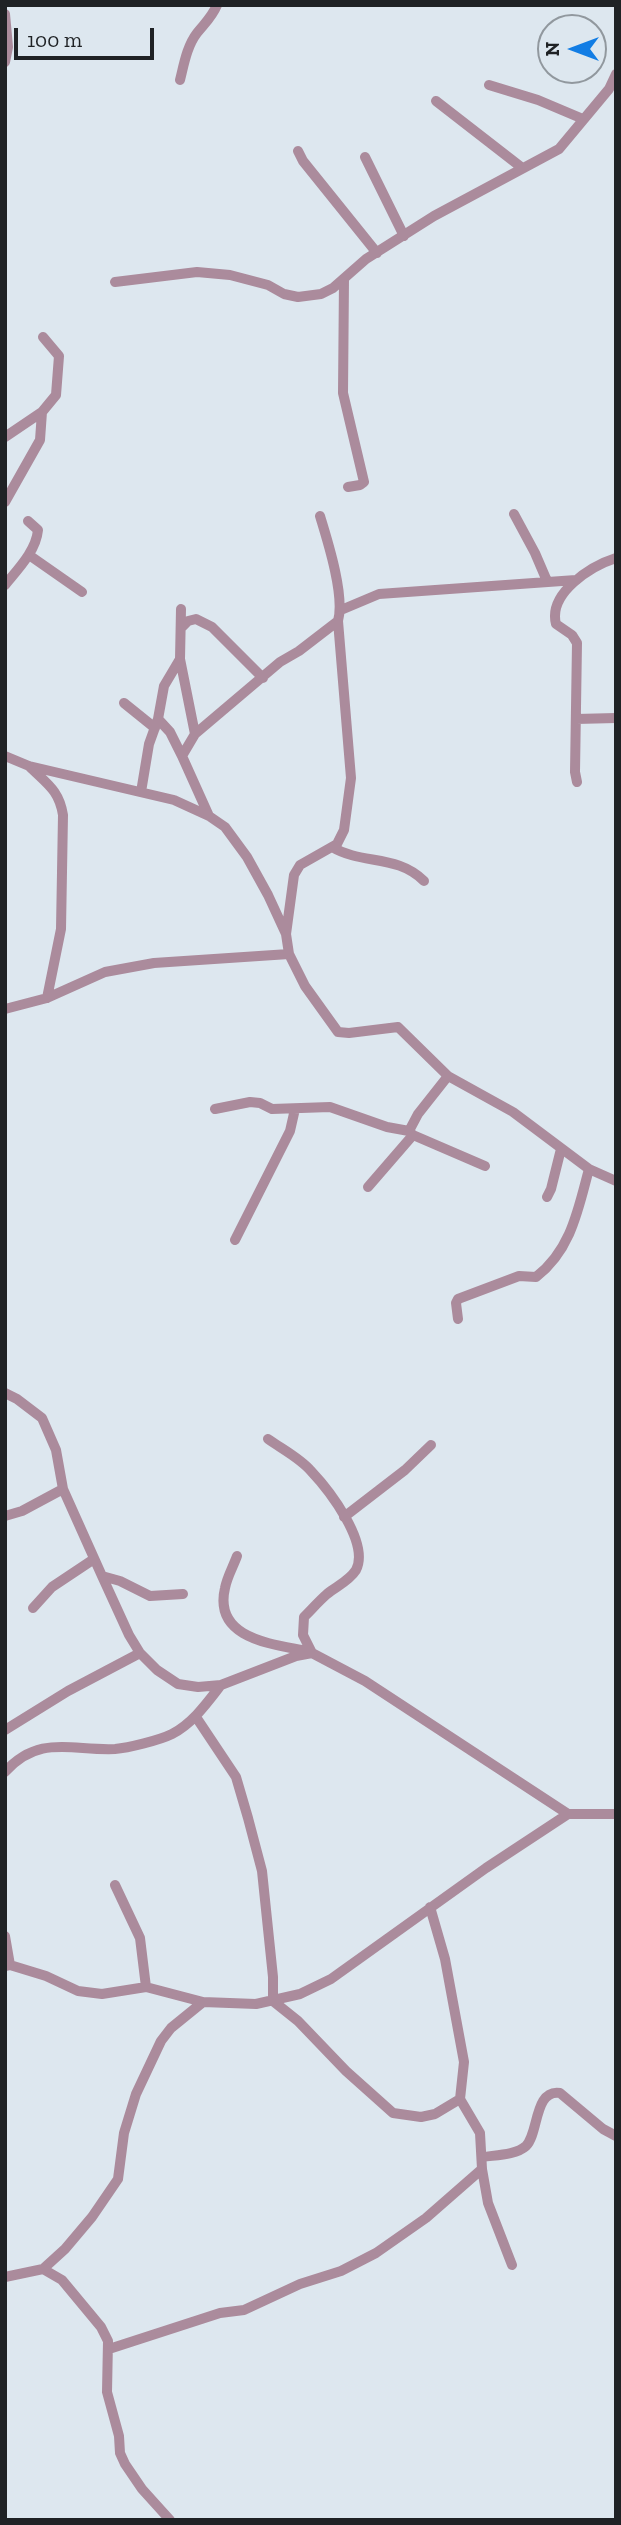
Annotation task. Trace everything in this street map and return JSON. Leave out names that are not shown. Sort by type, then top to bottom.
[{"type":"street","points":[[180,80],[185,59],[196,34],[211,18],[216,5]]},
{"type":"street","points":[[5,14],[8,47],[5,62]]},
{"type":"street","points":[[115,282],[164,275],[208,273],[230,275],[268,285],[284,294],[298,297],[321,294],[333,288],[376,253],[521,167],[559,149],[583,119],[612,91],[616,74]]},
{"type":"street","points":[[489,85],[538,100],[583,119]]},
{"type":"street","points":[[436,101],[521,167]]},
{"type":"street","points":[[298,151],[303,162],[376,253]]},
{"type":"street","points":[[365,158],[404,236]]},
{"type":"street","points":[[344,279],[343,393],[363,482],[348,487]]},
{"type":"street","points":[[5,437],[42,412],[56,395],[59,356],[43,337]]},
{"type":"street","points":[[5,502],[40,440],[42,412]]},
{"type":"street","points":[[514,514],[547,581]]},
{"type":"street","points":[[320,516],[330,547],[339,616],[351,778],[344,830],[337,844],[300,865],[294,875],[286,934],[289,954],[305,986],[338,1032],[398,1027],[448,1076],[513,1112],[589,1170],[616,1181]]},
{"type":"street","points":[[5,585],[29,555],[38,537],[38,530],[28,521]]},
{"type":"street","points":[[29,555],[82,592]]},
{"type":"street","points":[[577,782],[577,643],[572,635],[556,624],[555,618],[561,599],[576,580],[603,562],[616,558]]},
{"type":"street","points":[[182,756],[195,734],[230,702],[280,662],[299,651],[339,616],[379,594],[576,580]]},
{"type":"street","points":[[181,609],[180,659],[195,734]]},
{"type":"street","points":[[182,627],[188,621],[196,619],[212,627],[263,678]]},
{"type":"street","points":[[141,792],[149,744],[157,724],[164,686],[180,659]]},
{"type":"street","points":[[124,703],[170,732],[209,816]]},
{"type":"street","points":[[576,719],[616,718]]},
{"type":"street","points":[[5,756],[29,766],[174,800],[209,816],[225,827],[247,857],[286,934]]},
{"type":"street","points":[[29,766],[55,790],[61,801],[63,815],[61,929],[47,998]]},
{"type":"street","points":[[332,847],[342,853],[400,864],[415,872],[424,881]]},
{"type":"street","points":[[5,1009],[47,998],[105,972],[154,963],[289,954]]},
{"type":"street","points":[[369,1187],[411,1133],[418,1114],[448,1076]]},
{"type":"street","points":[[215,1108],[250,1102],[272,1109],[330,1107],[411,1133],[485,1166]]},
{"type":"street","points":[[235,1240],[290,1131],[295,1109]]},
{"type":"street","points":[[547,1197],[561,1149]]},
{"type":"street","points":[[458,1319],[458,1299],[519,1276],[536,1277],[547,1269],[570,1235],[589,1170]]},
{"type":"street","points":[[5,1393],[42,1418],[56,1450],[63,1489],[94,1559],[140,1653],[157,1670],[178,1684],[198,1687],[221,1685],[296,1656],[312,1653]]},
{"type":"street","points":[[268,1439],[310,1469],[335,1501],[357,1541],[359,1561],[349,1578],[327,1594],[304,1617],[303,1635],[312,1653]]},
{"type":"street","points":[[344,1517],[405,1470],[431,1445]]},
{"type":"street","points":[[5,1516],[22,1511],[63,1489]]},
{"type":"street","points":[[237,1556],[224,1590],[227,1613],[241,1633],[251,1639],[312,1653],[365,1681],[568,1814],[616,1814]]},
{"type":"street","points":[[33,1608],[52,1587],[94,1559]]},
{"type":"street","points":[[102,1576],[120,1581],[150,1596],[183,1594]]},
{"type":"street","points":[[5,1730],[68,1691],[140,1653]]},
{"type":"street","points":[[5,1772],[26,1754],[42,1748],[55,1746],[117,1749],[172,1734],[197,1717],[221,1685]]},
{"type":"street","points":[[197,1717],[236,1777],[248,1818],[262,1871],[273,2001],[298,2021],[346,2071],[393,2113],[421,2116],[435,2114],[460,2099]]},
{"type":"street","points":[[5,1936],[8,1965],[46,1976],[78,1991],[102,1994],[146,1987],[203,2002],[257,2004],[273,2001],[300,1994],[331,1979],[430,1907],[568,1814]]},
{"type":"street","points":[[116,1885],[140,1938],[146,1987]]},
{"type":"street","points":[[430,1907],[445,1959],[464,2062],[460,2099],[481,2133],[482,2169],[488,2203],[512,2265]]},
{"type":"street","points":[[5,2277],[43,2269],[74,2239],[118,2179],[124,2133],[136,2094],[151,2061],[171,2028],[203,2002]]},
{"type":"street","points":[[483,2157],[523,2148],[529,2143],[539,2108],[550,2094],[556,2092],[616,2136]]},
{"type":"street","points":[[110,2350],[220,2313],[244,2310],[300,2284],[341,2271],[376,2253],[426,2218],[482,2169]]},
{"type":"street","points":[[43,2269],[62,2280],[101,2327],[110,2350],[107,2392],[119,2436],[120,2453],[142,2489],[170,2520]]}]
